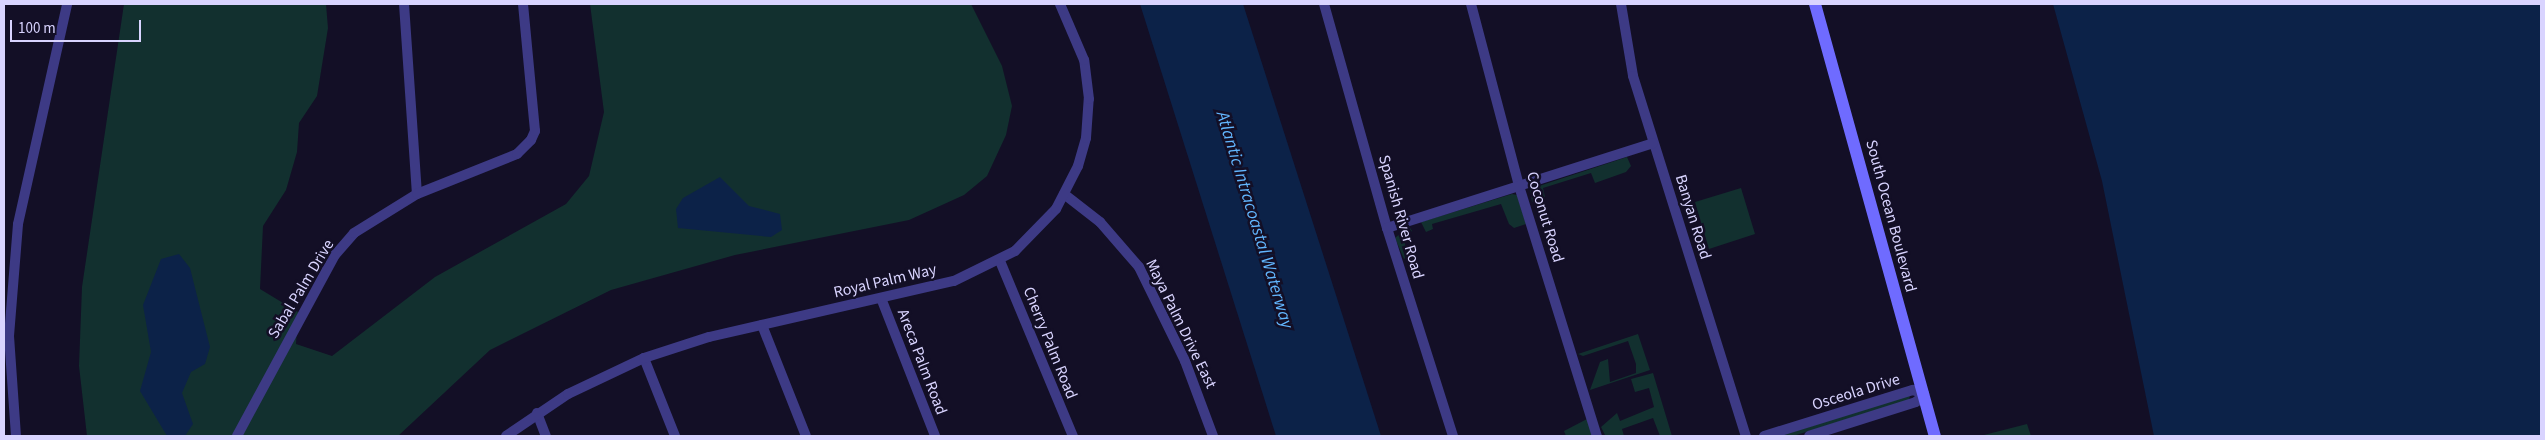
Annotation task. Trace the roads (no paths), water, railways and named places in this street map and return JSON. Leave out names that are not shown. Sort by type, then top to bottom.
[{"type":"main road","name":"South Ocean Boulevard","points":[[1815,4],[1935,436]]},
{"type":"street","points":[[16,436],[9,336],[18,224],[67,4]]},
{"type":"street","points":[[404,4],[417,194]]},
{"type":"street","name":"Sabal Palm Drive","points":[[237,436],[335,255],[375,216],[417,194],[517,154],[531,140],[535,131],[523,4]]},
{"type":"street","name":"Royal Palm Way","points":[[506,436],[537,413],[644,358],[762,325],[954,281],[1000,261],[1044,224],[1064,194],[1081,157],[1089,99],[1078,42],[1060,4]]},
{"type":"street","name":"Spanish River Road","points":[[1324,4],[1387,228],[1453,436]]},
{"type":"street","name":"Coconut Road","points":[[1471,4],[1519,186],[1597,436]]},
{"type":"street","name":"Banyan Road","points":[[1620,4],[1633,76],[1746,436]]},
{"type":"street","points":[[1387,228],[1653,143]]},
{"type":"street","name":"Maya Palm Drive East","points":[[1064,194],[1100,222],[1139,267],[1185,361],[1213,436]]},
{"type":"street","name":"Cherry Palm Road","points":[[1000,261],[1073,436]]},
{"type":"street","name":"Areca Palm Road","points":[[881,298],[935,436]]},
{"type":"street","points":[[762,325],[806,436]]},
{"type":"street","points":[[644,358],[676,436]]},
{"type":"street","name":"Osceola Drive","points":[[1764,436],[1913,390],[1924,394],[1916,402],[1808,436]]},
{"type":"street","points":[[537,413],[546,436]]},
{"type":"water","name":"Atlantic Intracoastal Waterway","points":[[1140,4],[1243,4],[1381,436],[1276,436]]},
{"type":"water","points":[[2053,4],[2541,4],[2541,436],[2154,436],[2102,181]]},
{"type":"water","points":[[720,177],[749,206],[780,214],[782,230],[771,237],[678,228],[676,209],[683,198]]},
{"type":"water","points":[[179,254],[190,268],[210,347],[205,364],[191,372],[182,393],[193,424],[185,436],[167,436],[140,391],[151,352],[143,305],[161,259]]}]
